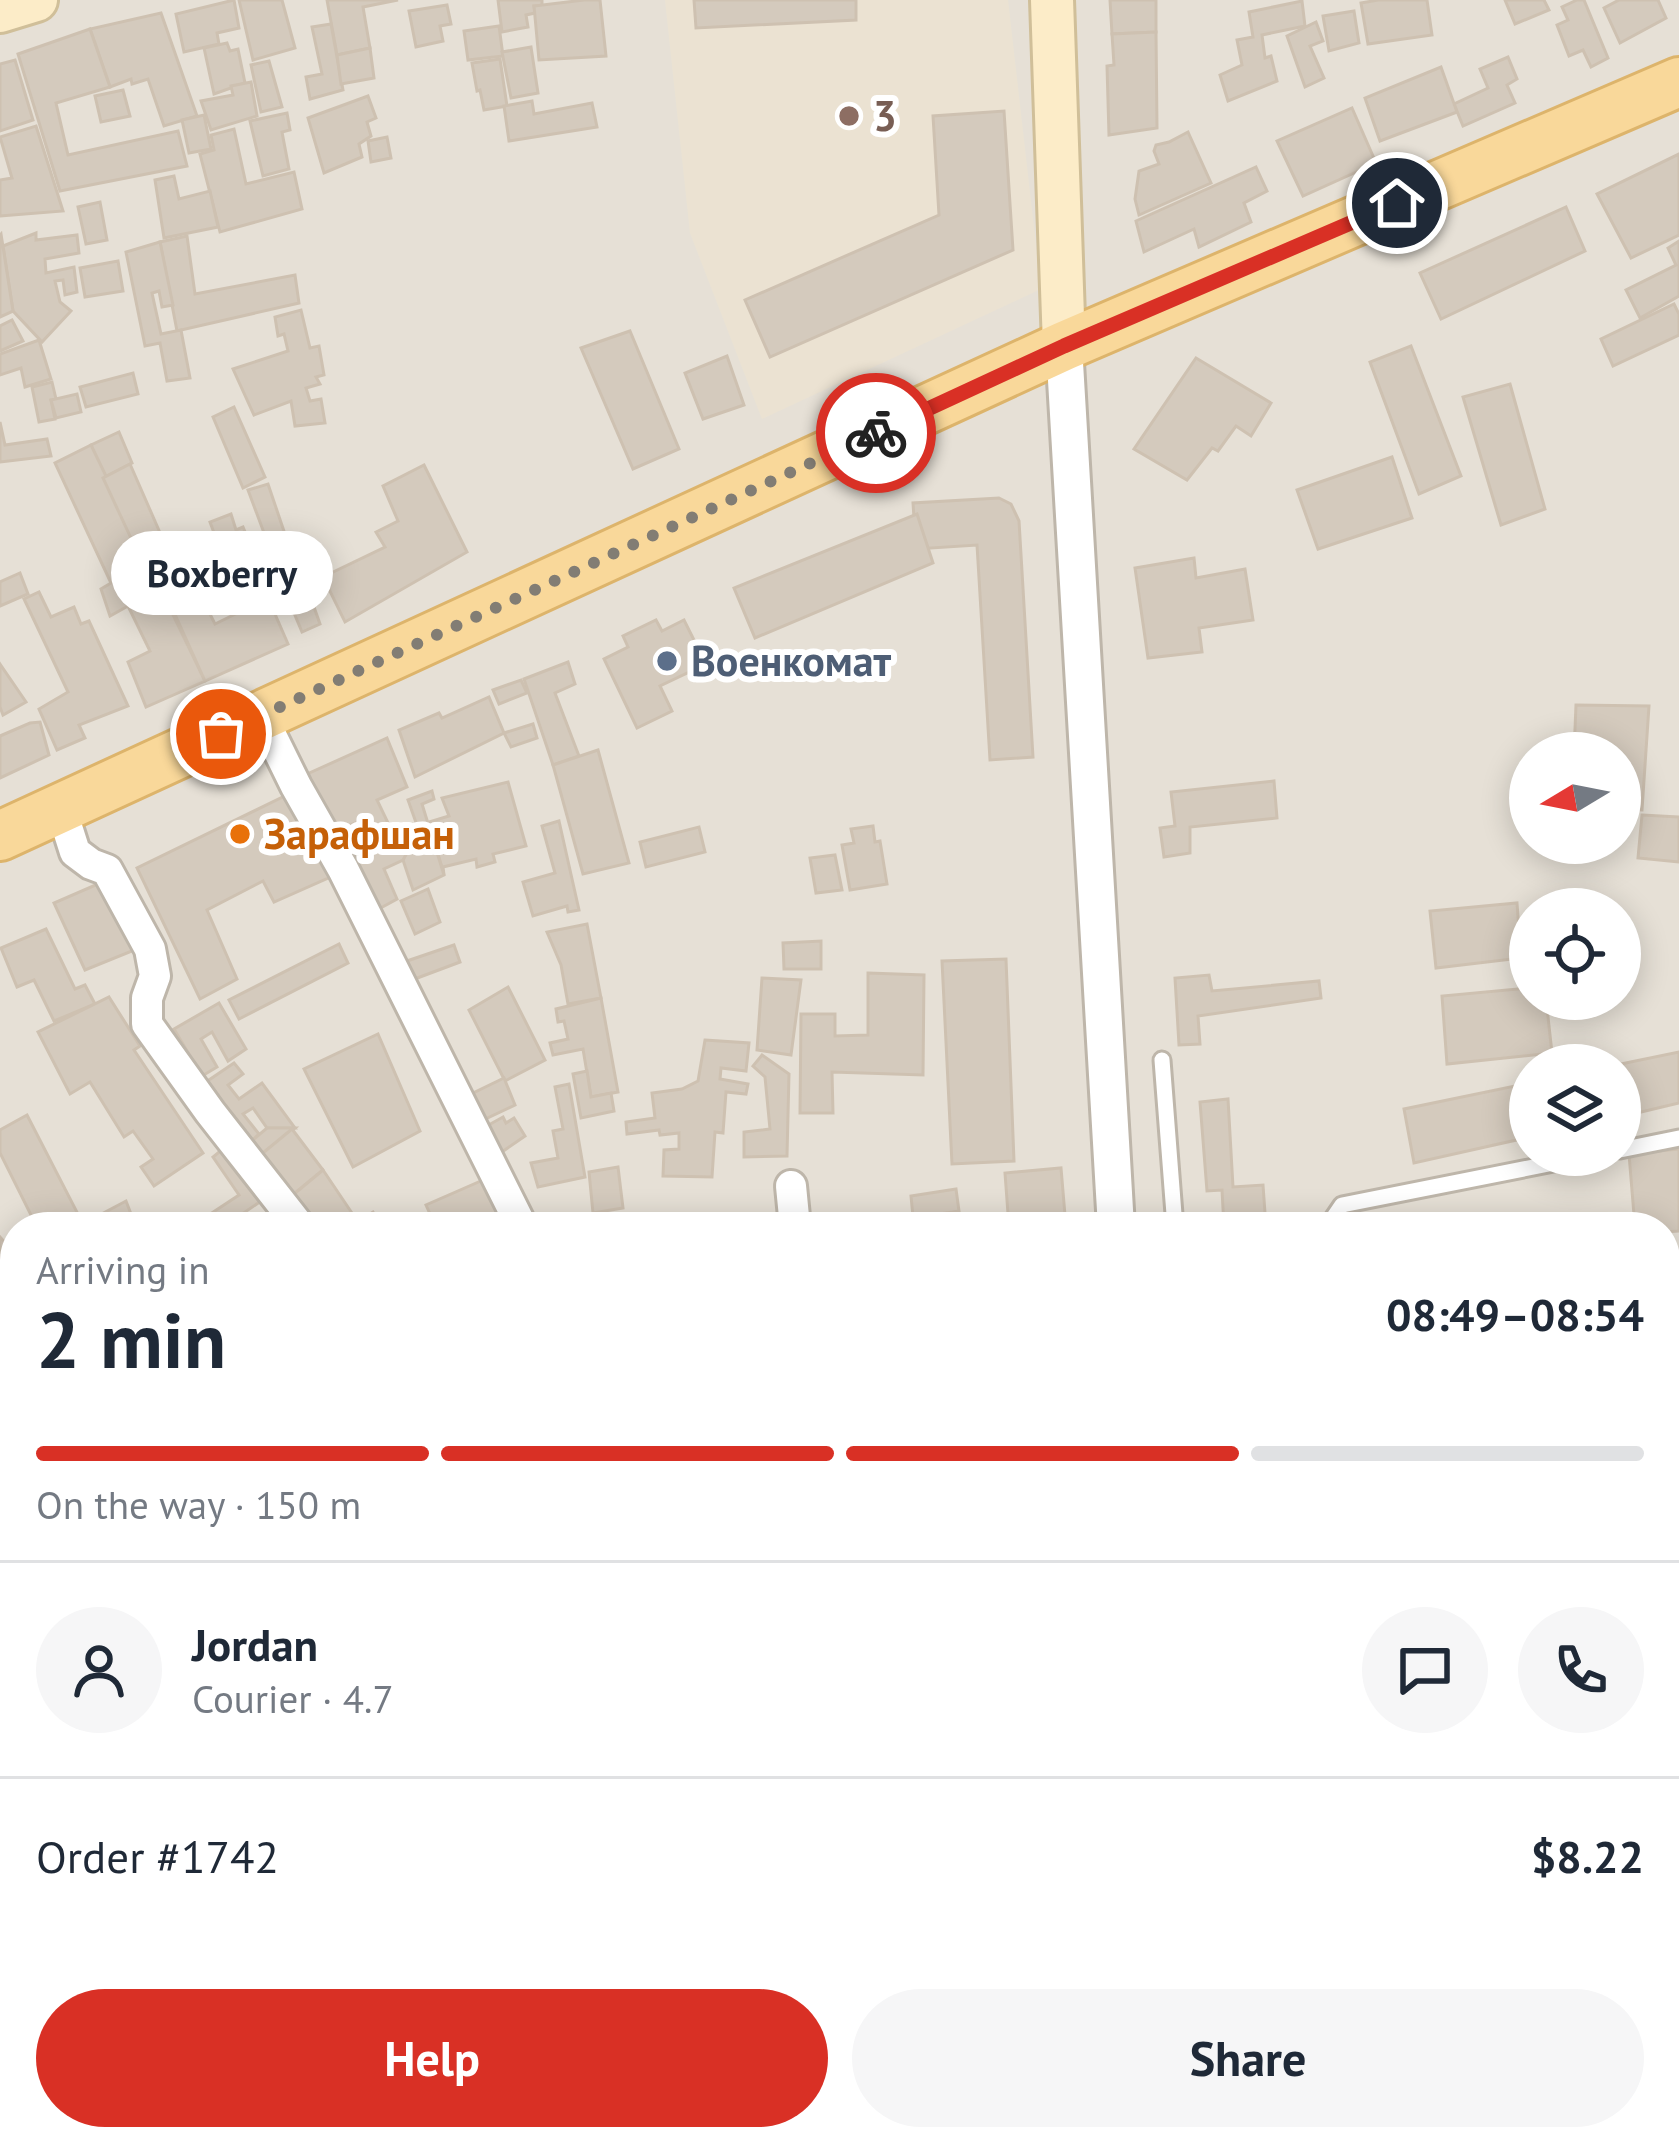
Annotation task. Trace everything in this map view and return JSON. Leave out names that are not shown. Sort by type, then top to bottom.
[{"type":"main road","points":[[0,11],[36,0]]},
{"type":"main road","points":[[1052,0],[1064,346]]},
{"type":"main road","points":[[0,836],[1064,346],[1679,82]]},
{"type":"street","points":[[1064,346],[1115,1212]]},
{"type":"street","points":[[261,715],[514,1212]]},
{"type":"street","points":[[61,808],[75,852],[106,870],[150,949],[155,976],[147,998],[147,1024],[288,1212]]},
{"type":"street","points":[[791,1186],[794,1212]]},
{"type":"lane","points":[[1162,1060],[1174,1212]]},
{"type":"lane","points":[[1641,1146],[1679,1138]]},
{"type":"lane","points":[[1337,1212],[1342,1205],[1509,1172]]},
{"type":"shaded area","points":[[0,0],[1679,0],[1679,1212],[0,1212]]},
{"type":"shaded area","name":"3","points":[[665,0],[1008,0],[1041,289],[762,419],[690,233]]},
{"type":"building","points":[[234,0],[239,28],[217,33],[219,44],[184,52],[176,14]]},
{"type":"building","points":[[239,0],[282,0],[295,48],[253,60]]},
{"type":"building","points":[[327,0],[398,0],[363,7],[370,48],[337,55]]},
{"type":"building","points":[[498,0],[542,0],[542,6],[534,6],[535,13],[526,15],[528,27],[502,32]]},
{"type":"building","points":[[600,0],[606,56],[539,60],[534,6]]},
{"type":"building","points":[[694,0],[856,0],[856,20],[696,28]]},
{"type":"building","points":[[1110,0],[1156,0],[1156,32],[1112,34]]},
{"type":"building","points":[[1427,0],[1432,35],[1368,44],[1361,3]]},
{"type":"building","points":[[1505,0],[1544,0],[1549,10],[1515,24]]},
{"type":"building","points":[[1584,0],[1608,58],[1591,67],[1583,50],[1569,56],[1557,25],[1568,20],[1562,7]]},
{"type":"building","points":[[1619,0],[1658,0],[1666,18],[1620,43],[1604,8]]},
{"type":"building","points":[[1302,1],[1305,26],[1262,35],[1265,58],[1271,56],[1277,81],[1228,101],[1220,75],[1242,65],[1237,40],[1253,37],[1249,12]]},
{"type":"building","points":[[447,5],[451,24],[440,26],[443,41],[416,47],[409,11]]},
{"type":"building","points":[[1354,11],[1359,43],[1329,51],[1323,16]]},
{"type":"building","points":[[161,13],[197,116],[164,126],[148,79],[110,87],[90,29]]},
{"type":"building","points":[[1316,22],[1323,41],[1310,46],[1324,78],[1305,87],[1287,36]]},
{"type":"building","points":[[331,24],[343,90],[310,99],[306,77],[322,74],[312,27]]},
{"type":"building","points":[[499,26],[503,56],[468,60],[464,31]]},
{"type":"building","points":[[90,29],[110,87],[56,103],[68,155],[178,131],[187,166],[60,191],[18,54]]},
{"type":"building","points":[[1156,32],[1157,128],[1109,135],[1107,66],[1114,65],[1112,34]]},
{"type":"building","points":[[227,43],[230,51],[238,49],[245,83],[214,94],[204,48]]},
{"type":"building","points":[[531,47],[538,93],[511,98],[502,52]]},
{"type":"building","points":[[370,48],[374,78],[341,84],[337,55]]},
{"type":"building","points":[[1508,57],[1517,79],[1507,85],[1515,103],[1463,126],[1454,104],[1488,88],[1480,69]]},
{"type":"building","points":[[500,59],[507,106],[484,110],[472,63]]},
{"type":"building","points":[[15,60],[33,120],[0,131],[0,64]]},
{"type":"building","points":[[269,61],[282,107],[261,112],[251,65]]},
{"type":"building","points":[[1441,67],[1457,112],[1380,141],[1365,98]]},
{"type":"building","points":[[251,82],[257,116],[211,130],[201,101],[233,95],[231,86]]},
{"type":"building","points":[[123,90],[130,116],[101,122],[95,96]]},
{"type":"building","points":[[368,96],[376,118],[367,122],[371,136],[359,144],[362,157],[324,173],[308,118]]},
{"type":"building","points":[[532,101],[534,114],[592,103],[597,127],[509,141],[504,106]]},
{"type":"building","points":[[1352,108],[1376,163],[1303,196],[1277,141]]},
{"type":"building","points":[[1004,111],[1013,250],[770,357],[745,300],[939,215],[933,116]]},
{"type":"building","points":[[287,113],[290,130],[282,132],[289,169],[263,176],[250,121]]},
{"type":"building","points":[[204,115],[211,149],[189,153],[182,120]]},
{"type":"building","points":[[36,126],[63,211],[0,216],[0,180],[12,178],[0,137]]},
{"type":"building","points":[[234,129],[246,184],[294,172],[302,209],[220,232],[200,154],[214,150],[211,135]]},
{"type":"building","points":[[1188,132],[1211,183],[1139,215],[1135,199],[1139,171],[1159,164],[1156,145]]},
{"type":"building","points":[[387,137],[391,158],[371,162],[368,141]]},
{"type":"building","points":[[1679,154],[1679,235],[1631,258],[1597,194]]},
{"type":"building","points":[[1256,167],[1267,191],[1244,203],[1251,222],[1199,247],[1194,229],[1144,252],[1136,221]]},
{"type":"building","points":[[174,176],[179,199],[210,191],[218,227],[164,238],[155,180]]},
{"type":"building","points":[[100,202],[107,240],[86,244],[78,207]]},
{"type":"building","points":[[1566,207],[1585,251],[1441,319],[1420,273]]},
{"type":"building","points":[[36,233],[36,240],[77,235],[79,253],[45,259],[46,273],[74,267],[77,292],[65,295],[63,280],[55,281],[60,302],[71,311],[42,342],[13,311],[3,246]]},
{"type":"building","points":[[0,235],[13,311],[0,317]]},
{"type":"building","points":[[187,236],[195,294],[295,275],[299,303],[177,331],[160,242]]},
{"type":"building","points":[[1679,241],[1679,296],[1640,318],[1626,290],[1676,265],[1668,248]]},
{"type":"building","points":[[160,242],[173,305],[162,307],[159,291],[152,293],[161,334],[181,330],[190,378],[167,381],[160,343],[145,346],[126,252]]},
{"type":"building","points":[[118,261],[123,291],[85,297],[80,268]]},
{"type":"building","points":[[1674,304],[1679,335],[1613,366],[1601,339]]},
{"type":"building","points":[[301,310],[310,348],[319,346],[324,375],[316,377],[320,384],[306,388],[310,401],[321,399],[325,423],[295,426],[291,401],[254,415],[233,369],[288,351],[284,334],[278,336],[275,317]]},
{"type":"building","points":[[12,320],[23,341],[0,351],[0,326]]},
{"type":"building","points":[[630,331],[679,449],[633,469],[581,348]]},
{"type":"building","points":[[39,340],[51,379],[25,387],[21,368],[0,375],[0,354]]},
{"type":"building","points":[[1411,346],[1461,476],[1419,494],[1370,362]]},
{"type":"building","points":[[727,356],[744,405],[703,419],[685,373]]},
{"type":"building","points":[[1196,358],[1271,403],[1251,436],[1236,426],[1187,480],[1134,449]]},
{"type":"building","points":[[133,373],[138,394],[86,407],[80,387]]},
{"type":"building","points":[[52,382],[55,419],[39,422],[32,387]]},
{"type":"building","points":[[1510,384],[1545,509],[1501,525],[1463,397]]},
{"type":"building","points":[[77,394],[81,412],[56,418],[51,400]]},
{"type":"building","points":[[234,407],[265,477],[243,488],[213,417]]},
{"type":"building","points":[[0,422],[5,445],[47,439],[51,456],[0,462]]},
{"type":"building","points":[[119,432],[132,463],[103,478],[91,445]]},
{"type":"building","points":[[91,445],[205,681],[146,707],[128,662],[150,651],[128,606],[110,616],[101,589],[111,583],[55,463]]},
{"type":"building","points":[[1392,457],[1412,518],[1318,549],[1297,490]]},
{"type":"building","points":[[130,464],[161,535],[136,549],[103,478]]},
{"type":"building","points":[[424,465],[467,552],[345,622],[323,577],[385,547],[376,532],[398,521],[383,486]]},
{"type":"building","points":[[268,484],[290,549],[273,557],[248,490]]},
{"type":"building","points":[[999,498],[1011,504],[1019,521],[1033,757],[990,760],[977,545],[916,549],[913,503]]},
{"type":"building","points":[[231,514],[236,530],[243,527],[248,539],[222,554],[210,522]]},
{"type":"building","points":[[917,514],[933,563],[755,638],[734,588]]},
{"type":"building","points":[[180,534],[189,555],[212,545],[218,556],[161,587],[145,551]]},
{"type":"building","points":[[304,543],[321,585],[308,590],[320,624],[302,632],[271,558]]},
{"type":"building","points":[[1194,558],[1196,578],[1245,569],[1253,620],[1199,628],[1202,652],[1148,658],[1135,568]]},
{"type":"building","points":[[20,573],[28,594],[0,606],[0,582]]},
{"type":"building","points":[[192,579],[215,624],[268,598],[288,644],[205,681],[165,592]]},
{"type":"building","points":[[39,592],[51,617],[74,607],[81,624],[89,621],[128,706],[79,725],[85,738],[57,750],[39,709],[68,692],[24,599]]},
{"type":"building","points":[[656,620],[662,631],[684,620],[706,664],[660,686],[672,711],[637,728],[604,659],[628,647],[623,636]]},
{"type":"building","points":[[568,662],[575,684],[555,693],[579,756],[553,765],[524,679]]},
{"type":"building","points":[[0,664],[26,702],[3,715],[0,707]]},
{"type":"building","points":[[521,680],[527,693],[499,704],[493,690]]},
{"type":"building","points":[[489,697],[504,733],[415,777],[399,730]]},
{"type":"building","points":[[1576,705],[1649,706],[1642,810],[1641,732],[1575,732]]},
{"type":"building","points":[[40,722],[49,755],[0,778],[0,736]]},
{"type":"building","points":[[533,724],[537,738],[511,747],[504,733]]},
{"type":"building","points":[[387,738],[407,787],[377,800],[390,827],[361,840],[355,823],[330,834],[305,775]]},
{"type":"building","points":[[598,750],[629,863],[583,874],[553,765]]},
{"type":"building","points":[[1274,781],[1277,818],[1190,827],[1190,853],[1164,857],[1160,828],[1175,826],[1171,792]]},
{"type":"building","points":[[508,782],[526,846],[493,854],[495,862],[477,867],[476,859],[443,867],[444,875],[429,822],[449,816],[442,798]]},
{"type":"building","points":[[295,791],[335,875],[274,902],[263,881],[207,910],[237,979],[200,999],[137,868]]},
{"type":"building","points":[[432,791],[434,799],[422,804],[444,875],[413,890],[403,860],[413,833],[419,831],[408,800]]},
{"type":"building","points":[[1642,815],[1679,817],[1679,862],[1641,858]]},
{"type":"building","points":[[559,821],[579,910],[568,912],[567,906],[533,916],[523,882],[555,873],[542,826]]},
{"type":"building","points":[[873,826],[887,884],[850,890],[842,845],[854,843],[851,829]]},
{"type":"building","points":[[699,827],[705,852],[646,867],[640,842]]},
{"type":"building","points":[[419,831],[403,860],[384,869],[397,899],[377,910],[354,855]]},
{"type":"building","points":[[835,855],[842,890],[816,893],[810,858]]},
{"type":"building","points":[[107,880],[137,949],[85,970],[54,903]]},
{"type":"building","points":[[428,889],[440,922],[415,934],[401,901]]},
{"type":"building","points":[[1509,904],[1509,959],[1436,968],[1430,911]]},
{"type":"building","points":[[587,924],[601,998],[568,1004],[561,965],[547,932]]},
{"type":"building","points":[[46,929],[75,989],[85,985],[95,1004],[54,1021],[34,980],[17,987],[1,948]]},
{"type":"building","points":[[821,941],[821,969],[784,969],[783,943]]},
{"type":"building","points":[[339,944],[348,963],[239,1019],[229,1000]]},
{"type":"building","points":[[454,945],[460,962],[412,980],[404,962]]},
{"type":"building","points":[[1006,959],[1014,1161],[952,1164],[942,961]]},
{"type":"building","points":[[868,973],[924,975],[923,1075],[832,1072],[833,1113],[800,1113],[801,1014],[835,1014],[835,1036],[868,1035]]},
{"type":"building","points":[[1209,975],[1212,991],[1319,981],[1321,998],[1198,1016],[1200,1044],[1179,1045],[1175,978]]},
{"type":"building","points":[[762,978],[801,980],[791,1055],[757,1050]]},
{"type":"building","points":[[508,987],[545,1060],[505,1081],[469,1010]]},
{"type":"building","points":[[1509,990],[1509,1020],[1548,1020],[1551,1044],[1509,1044],[1509,1058],[1447,1064],[1442,996]]},
{"type":"building","points":[[109,997],[140,1046],[134,1050],[203,1153],[154,1186],[141,1167],[153,1159],[133,1131],[124,1137],[90,1082],[70,1094],[38,1032]]},
{"type":"building","points":[[601,998],[618,1092],[591,1097],[583,1049],[553,1055],[550,1043],[568,1039],[556,1009]]},
{"type":"building","points":[[219,1003],[246,1049],[228,1061],[212,1032],[201,1039],[217,1067],[202,1076],[174,1029]]},
{"type":"building","points":[[378,1034],[420,1131],[353,1167],[304,1069]]},
{"type":"building","points":[[705,1040],[749,1043],[746,1071],[721,1068],[720,1079],[748,1084],[746,1094],[726,1092],[723,1133],[715,1132],[712,1177],[663,1176],[664,1150],[679,1149],[679,1133],[627,1134],[626,1122],[655,1118],[652,1093],[682,1089],[698,1081]]},
{"type":"building","points":[[1679,1052],[1679,1103],[1641,1112],[1641,1060]]},
{"type":"building","points":[[762,1055],[789,1074],[787,1156],[744,1157],[744,1132],[770,1129],[765,1077],[753,1066]]},
{"type":"building","points":[[234,1063],[243,1074],[228,1085],[239,1099],[262,1083],[295,1128],[267,1128],[253,1108],[243,1114],[259,1134],[247,1145],[206,1082]]},
{"type":"building","points":[[587,1071],[591,1097],[611,1093],[614,1111],[581,1118],[573,1074]]},
{"type":"building","points":[[504,1078],[515,1105],[479,1122],[467,1096]]},
{"type":"building","points":[[569,1084],[585,1177],[538,1187],[531,1163],[558,1158],[553,1131],[563,1129],[555,1087]]},
{"type":"building","points":[[1509,1087],[1509,1142],[1414,1163],[1404,1109]]},
{"type":"building","points":[[1228,1099],[1233,1187],[1263,1185],[1265,1212],[1223,1212],[1222,1190],[1207,1191],[1200,1102]]},
{"type":"building","points":[[27,1115],[77,1212],[30,1212],[0,1153],[0,1130]]},
{"type":"building","points":[[503,1117],[506,1123],[514,1118],[525,1136],[499,1154],[485,1127]]},
{"type":"building","points":[[267,1128],[295,1128],[258,1157],[247,1145]]},
{"type":"building","points":[[292,1129],[323,1170],[288,1199],[258,1157]]},
{"type":"building","points":[[229,1144],[267,1197],[245,1212],[213,1212],[239,1195],[213,1157]]},
{"type":"building","points":[[1679,1149],[1679,1212],[1634,1212],[1631,1176],[1641,1176],[1641,1153]]},
{"type":"building","points":[[618,1167],[623,1208],[593,1212],[589,1172]]},
{"type":"building","points":[[1061,1168],[1065,1212],[1008,1212],[1005,1173]]},
{"type":"building","points":[[323,1170],[351,1212],[296,1212],[288,1199]]},
{"type":"building","points":[[490,1177],[501,1212],[429,1212],[426,1205]]},
{"type":"building","points":[[956,1189],[959,1211],[913,1212],[911,1196]]},
{"type":"building","points":[[126,1201],[130,1212],[105,1212]]},
{"type":"way so far","points":[[221,734],[876,433]]},
{"type":"place","name":"3","points":[[849,116]]},
{"type":"place","name":"Военкомат","points":[[667,661]]},
{"type":"place","name":"Boxberry","points":[[221,734]]},
{"type":"place","name":"Зарафшан","points":[[240,834]]},
{"type":"route","points":[[876,433],[1064,346],[1397,203]]}]
